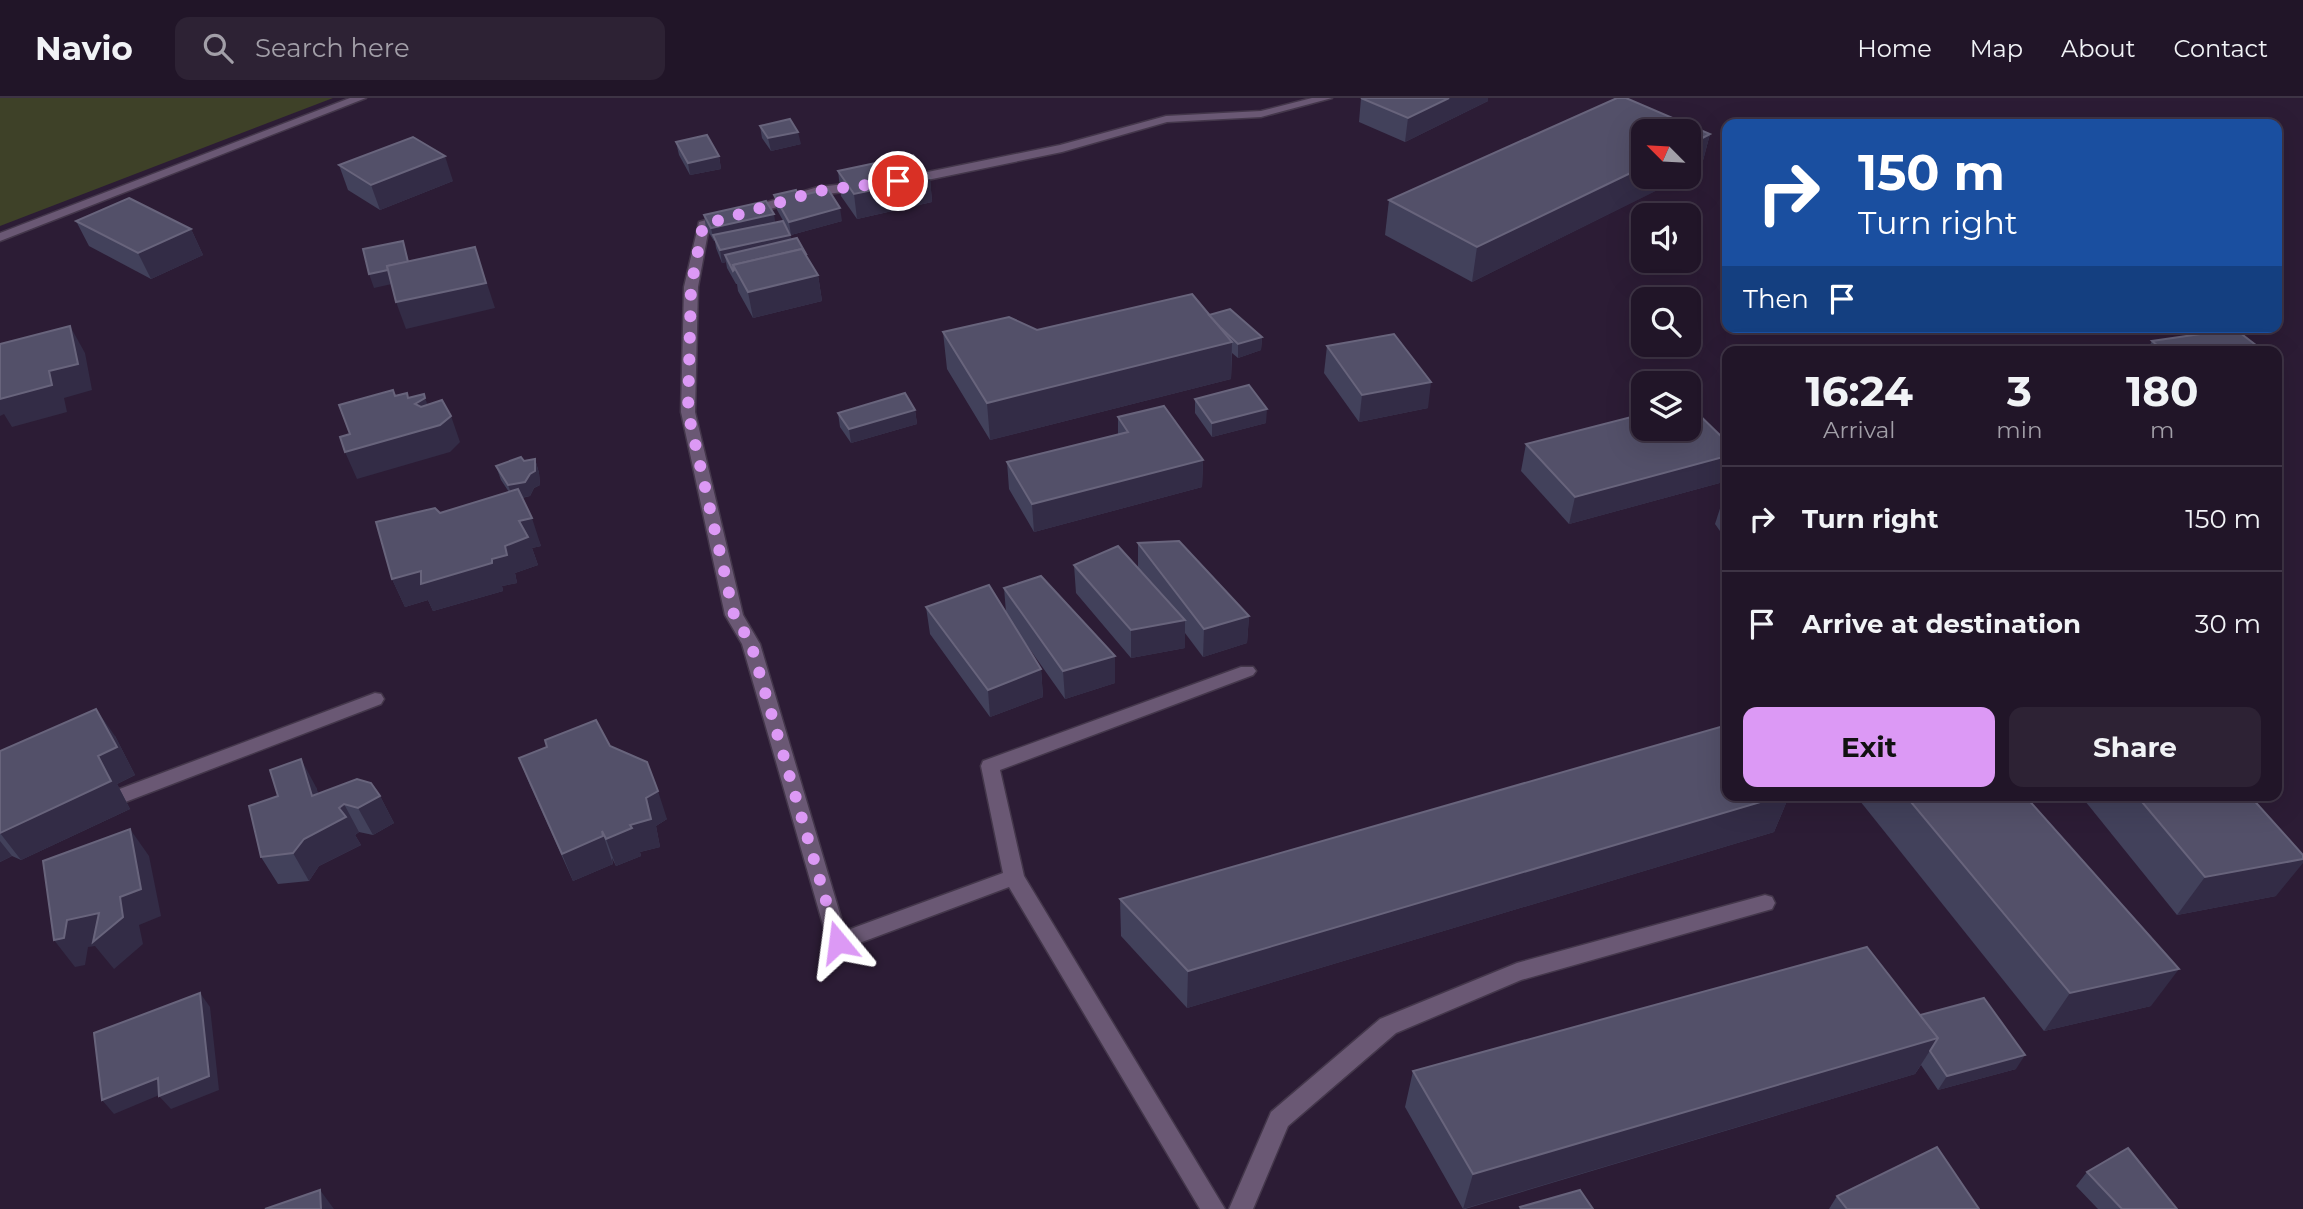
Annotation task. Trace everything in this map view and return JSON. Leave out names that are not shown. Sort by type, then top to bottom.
[{"type":"street","points":[[0,237],[360,98]]},
{"type":"street","points":[[898,181],[1062,148],[1166,119],[1262,114],[1326,98]]},
{"type":"street","points":[[872,184],[818,191],[703,225],[691,287],[688,412],[734,615],[751,644],[838,942],[1014,877]]},
{"type":"street","points":[[1213,1209],[1014,877],[990,766],[1247,671]]},
{"type":"street","points":[[81,811],[375,699]]},
{"type":"street","points":[[1241,1209],[1279,1119],[1388,1026],[1517,972],[1765,903]]},
{"type":"green space","points":[[0,98],[333,98],[0,226]]},
{"type":"building","points":[[1361,98],[1449,98],[1408,118]]},
{"type":"building","points":[[1617,98],[1626,98],[1675,119],[1631,119],[1631,173],[1477,247],[1389,200]]},
{"type":"building","points":[[790,119],[798,132],[768,138],[760,126]]},
{"type":"building","points":[[1701,130],[1710,134],[1701,139]]},
{"type":"building","points":[[707,135],[719,156],[688,163],[676,142]]},
{"type":"building","points":[[413,137],[445,156],[371,185],[339,165]]},
{"type":"building","points":[[913,155],[930,178],[854,194],[838,171]]},
{"type":"building","points":[[828,189],[840,208],[789,222],[774,195],[796,190],[799,196]]},
{"type":"building","points":[[129,198],[191,229],[138,253],[76,221]]},
{"type":"building","points":[[766,201],[774,214],[711,228],[704,215]]},
{"type":"building","points":[[783,221],[790,235],[720,250],[713,235]]},
{"type":"building","points":[[797,238],[806,254],[802,249],[733,265],[733,271],[725,255]]},
{"type":"building","points":[[403,241],[408,262],[387,266],[388,270],[369,274],[363,249]]},
{"type":"building","points":[[475,247],[486,283],[396,302],[387,266]]},
{"type":"building","points":[[802,249],[818,275],[748,292],[733,265]]},
{"type":"building","points":[[1192,294],[1232,342],[987,403],[943,332],[1009,317],[1037,330]]},
{"type":"building","points":[[1230,309],[1262,337],[1238,344],[1209,315]]},
{"type":"building","points":[[70,326],[78,364],[49,371],[52,385],[0,399],[0,344]]},
{"type":"building","points":[[2207,333],[2240,333],[2257,346],[2158,346],[2152,341]]},
{"type":"building","points":[[1394,334],[1431,382],[1362,395],[1327,346]]},
{"type":"building","points":[[1249,385],[1267,409],[1212,423],[1195,399]]},
{"type":"building","points":[[393,390],[395,396],[407,393],[408,398],[424,394],[425,398],[415,404],[421,407],[442,400],[451,416],[440,425],[345,452],[340,437],[350,434],[339,405]]},
{"type":"building","points":[[905,393],[915,410],[849,429],[838,413]]},
{"type":"building","points":[[1164,406],[1203,460],[1032,504],[1007,462],[1128,432],[1118,417]]},
{"type":"building","points":[[1631,417],[1631,441],[1701,441],[1701,417],[1722,437],[1722,457],[1575,497],[1526,444]]},
{"type":"building","points":[[521,457],[524,461],[535,459],[535,471],[525,482],[508,485],[496,466]]},
{"type":"building","points":[[518,489],[532,518],[519,521],[528,537],[505,546],[507,555],[492,559],[492,563],[421,584],[421,571],[392,579],[376,522],[435,508],[440,513]]},
{"type":"building","points":[[1179,541],[1249,616],[1204,629],[1138,543]]},
{"type":"building","points":[[1118,546],[1185,620],[1131,630],[1074,565]]},
{"type":"building","points":[[1041,576],[1115,656],[1063,671],[1004,588]]},
{"type":"building","points":[[989,585],[1041,669],[988,690],[926,607]]},
{"type":"building","points":[[96,709],[117,747],[98,756],[111,781],[0,833],[0,751]]},
{"type":"building","points":[[596,720],[610,746],[647,762],[658,791],[646,798],[651,819],[630,825],[632,828],[606,839],[602,831],[603,836],[562,854],[519,758],[547,747],[545,740]]},
{"type":"building","points":[[1722,726],[1722,801],[1764,801],[1188,971],[1120,899]]},
{"type":"building","points":[[301,759],[312,796],[357,779],[371,783],[380,796],[358,808],[344,804],[339,808],[346,817],[304,839],[293,853],[261,857],[249,806],[278,796],[270,770]]},
{"type":"building","points":[[1910,801],[2029,801],[2179,969],[2070,993]]},
{"type":"building","points":[[2141,801],[2254,801],[2303,855],[2303,859],[2205,877]]},
{"type":"building","points":[[130,829],[141,889],[120,897],[123,917],[93,942],[99,913],[67,920],[64,938],[54,940],[43,861]]},
{"type":"building","points":[[1867,947],[1938,1038],[1473,1174],[1413,1071]]},
{"type":"building","points":[[200,993],[209,1076],[159,1096],[158,1078],[102,1100],[94,1033]]},
{"type":"building","points":[[1984,998],[2025,1055],[1947,1076],[1930,1051],[1938,1038],[1920,1015]]},
{"type":"building","points":[[1937,1147],[1979,1209],[1847,1209],[1837,1196]]},
{"type":"building","points":[[2128,1148],[2177,1209],[2122,1209],[2087,1172]]},
{"type":"building","points":[[320,1190],[321,1209],[265,1209]]},
{"type":"building","points":[[1580,1190],[1593,1209],[1520,1207]]},
{"type":"route","points":[[838,942],[751,644],[734,615],[688,412],[691,287],[703,225],[818,191],[898,181]]}]
